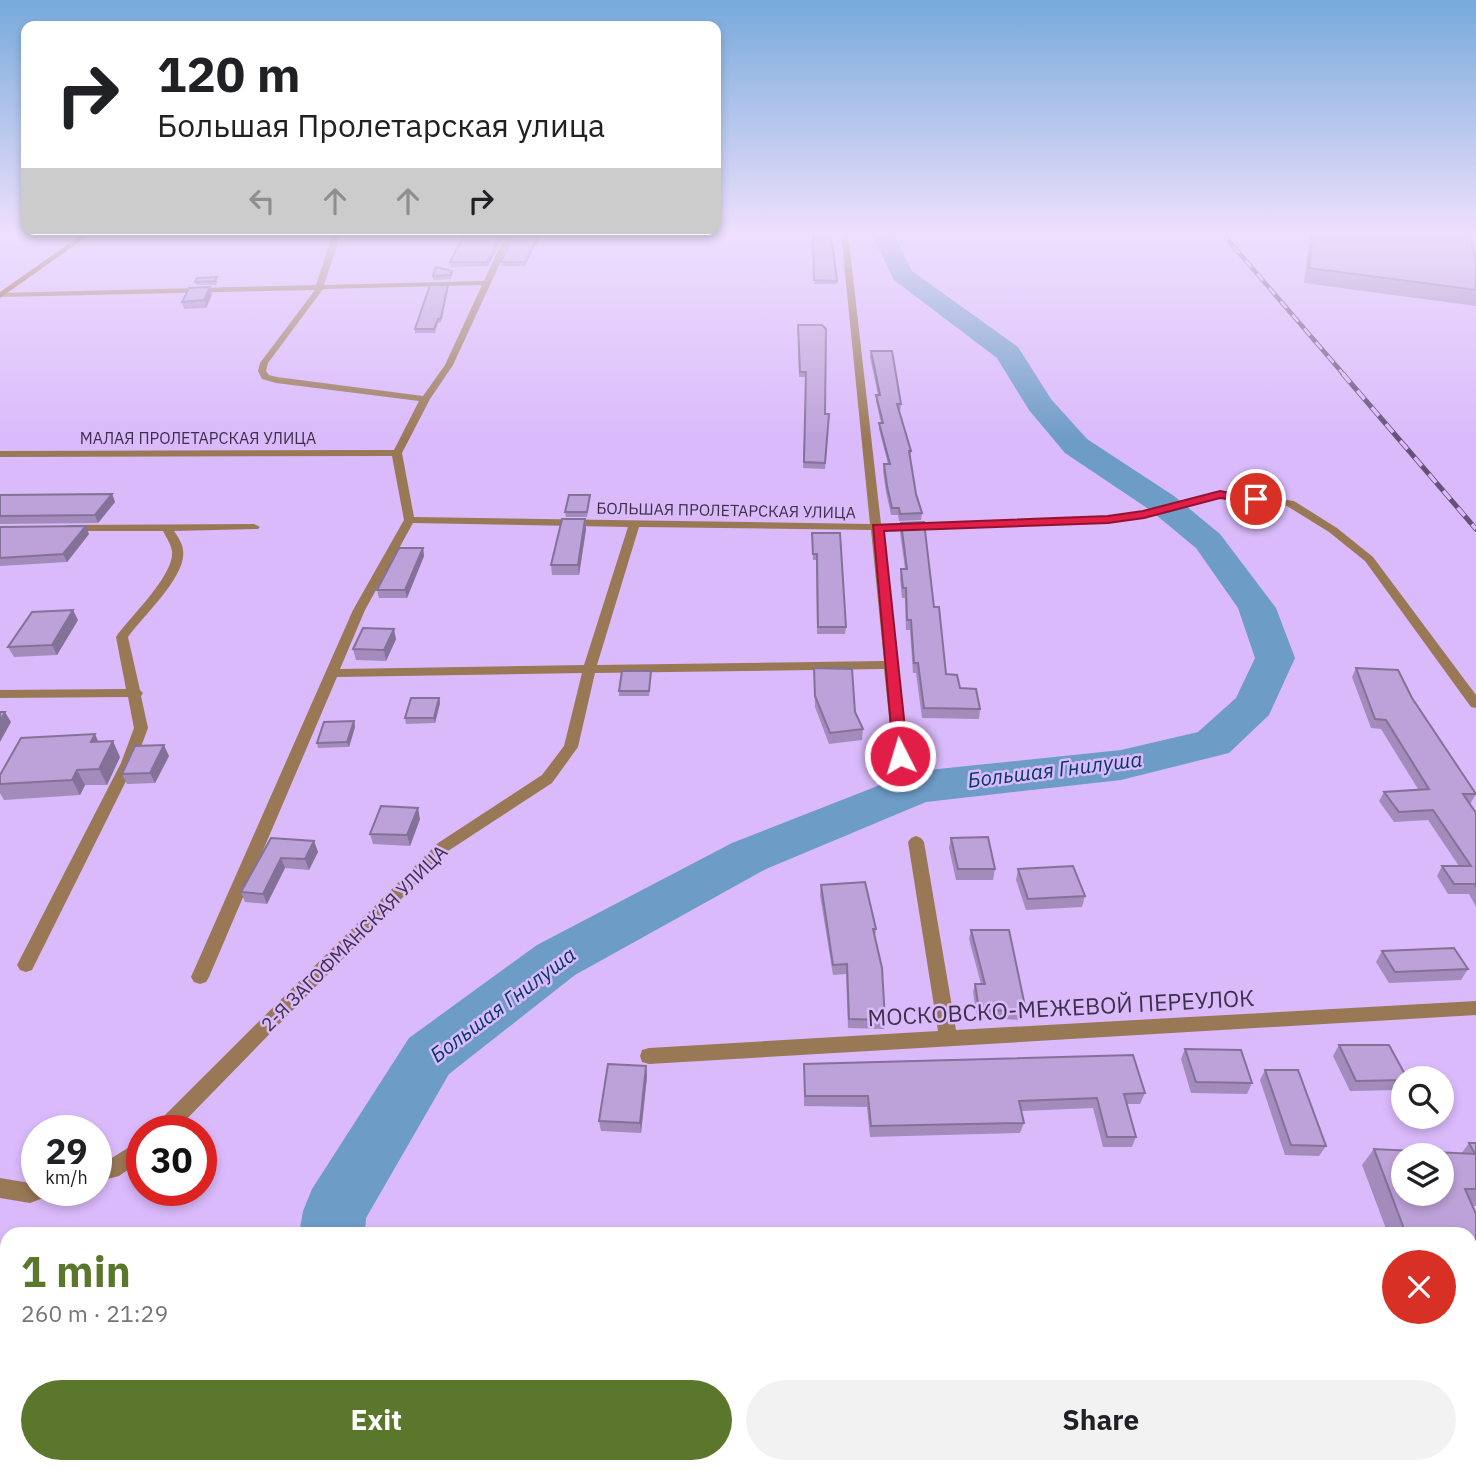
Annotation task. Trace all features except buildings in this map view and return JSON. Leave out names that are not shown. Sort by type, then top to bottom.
[{"type":"street","points":[[310,302],[264,363],[262,371],[265,377],[425,399]]},
{"type":"street","points":[[200,977],[359,610],[409,520],[397,453],[425,399],[449,365],[478,302]]},
{"type":"street","points":[[852,302],[900,756]]},
{"type":"street","name":"МАЛАЯ ПРОЛЕТАРСКАЯ УЛИЦА","points":[[0,454],[397,453]]},
{"type":"street","name":"БОЛЬШАЯ ПРОЛЕТАРСКАЯ УЛИЦА","points":[[409,520],[877,527],[1108,520],[1158,511],[1220,494],[1290,503],[1333,530],[1369,559],[1476,704]]},
{"type":"street","name":"2-Я ЗАГОФМАНСКАЯ УЛИЦА","points":[[178,1115],[443,847],[547,779],[571,747],[590,667],[634,524]]},
{"type":"street","points":[[26,965],[128,763],[141,728],[122,637],[132,619],[174,571],[178,552],[167,527]]},
{"type":"street","points":[[55,528],[254,527]]},
{"type":"street","points":[[332,673],[590,667],[891,665]]},
{"type":"street","points":[[0,694],[136,694]]},
{"type":"street","points":[[916,842],[948,1039]]},
{"type":"street","name":"МОСКОВСКО-МЕЖЕВОЙ ПЕРЕУЛОК","points":[[649,1056],[1476,1008]]},
{"type":"street","points":[[0,1188],[21,1192]]},
{"type":"waterway","name":"Большая Гнилуша","points":[[333,1227],[335,1211],[429,1056],[556,960],[749,856],[919,787],[1121,765],[1213,743],[1254,705],[1275,658],[1257,608],[1208,541],[1162,503],[1076,446],[1039,404],[1008,353],[938,302]]},
{"type":"railway","points":[[1281,302],[1345,376]]},
{"type":"railway","points":[[1343,374],[1476,529]]},
{"type":"route","points":[[900,756],[877,527],[1108,520],[1132,517],[1220,494],[1256,499]]}]
